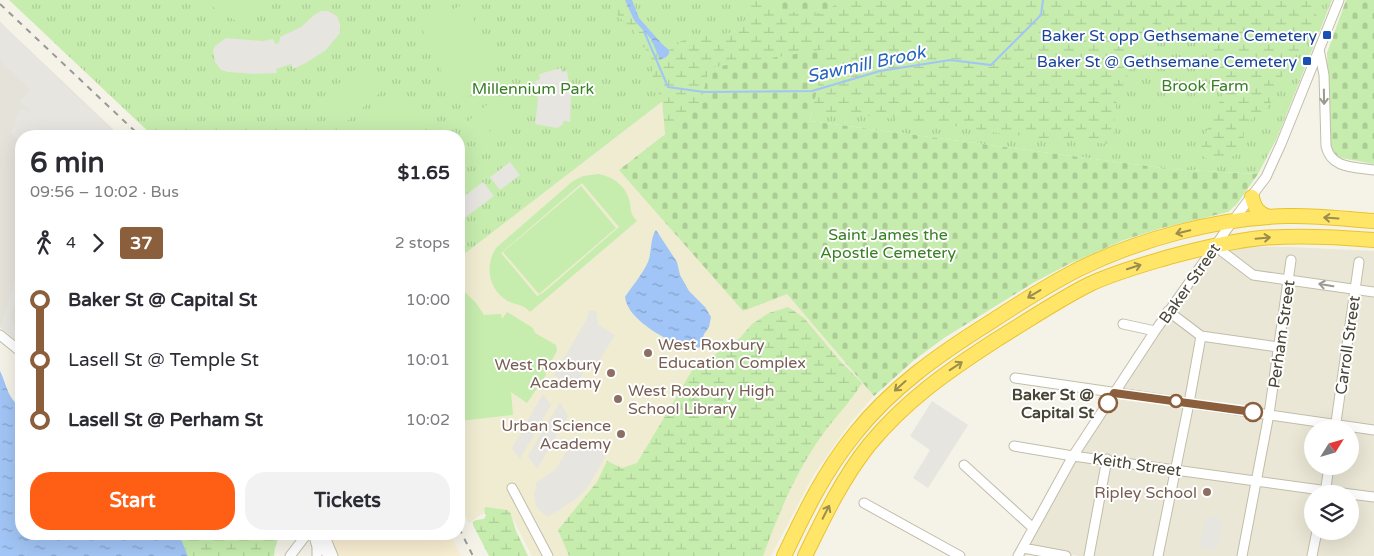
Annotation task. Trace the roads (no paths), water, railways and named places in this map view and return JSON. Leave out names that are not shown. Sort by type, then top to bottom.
[{"type":"highway","points":[[1252,196],[1257,209],[1264,216],[1269,217]]},
{"type":"highway","points":[[784,556],[822,482],[854,435],[888,398],[935,358],[1038,292],[1092,263],[1129,248],[1161,238],[1231,222],[1269,217],[1303,216],[1374,222]]},
{"type":"highway","points":[[805,556],[837,493],[868,447],[898,414],[940,377],[1043,310],[1092,284],[1143,264],[1215,246],[1256,239],[1284,237],[1374,240]]},
{"type":"highway","points":[[796,532],[812,540]]},
{"type":"street","name":"Baker Street","points":[[1021,552],[1074,456],[1114,393],[1168,311],[1272,166],[1339,0]]},
{"type":"street","points":[[1319,49],[1324,75],[1325,128],[1328,154],[1342,165],[1374,170]]},
{"type":"street","points":[[1215,246],[1253,275],[1374,292]]},
{"type":"street","name":"Perham Street","points":[[1242,556],[1269,414],[1291,260]]},
{"type":"street","name":"Carroll Street","points":[[1336,420],[1359,262]]},
{"type":"street","points":[[1168,311],[1200,336],[1278,347]]},
{"type":"street","points":[[1123,324],[1155,331]]},
{"type":"street","points":[[0,335],[15,347]]},
{"type":"street","points":[[1158,556],[1189,403],[1200,336]]},
{"type":"street","points":[[1015,378],[1269,414],[1304,421]]},
{"type":"street","points":[[1359,429],[1374,430]]},
{"type":"street","name":"Keith Street","points":[[1014,446],[1304,489]]},
{"type":"street","points":[[1089,556],[1107,459]]},
{"type":"street","points":[[964,465],[1033,528]]},
{"type":"street","points":[[512,488],[548,556]]},
{"type":"street","name":"Keith Street","points":[[1359,495],[1374,497]]},
{"type":"street","points":[[864,503],[960,556]]},
{"type":"street","points":[[290,556],[305,540]]},
{"type":"street","points":[[313,540],[317,547],[316,556]]},
{"type":"street","points":[[318,540],[328,556]]},
{"type":"street","points":[[326,540],[332,556]]},
{"type":"street","points":[[1312,556],[1315,540]]},
{"type":"street","points":[[1021,552],[1066,556]]},
{"type":"water","points":[[625,0],[632,0],[639,18],[669,50],[667,56],[660,60],[651,39],[634,20]]},
{"type":"water","points":[[656,230],[677,262],[680,275],[689,291],[705,307],[711,317],[709,327],[704,334],[700,347],[691,351],[651,330],[634,315],[625,297],[648,262]]},
{"type":"water","points":[[0,371],[15,402],[15,540],[181,540],[188,556],[0,556]]},
{"type":"waterway","name":"Sawmill Brook","points":[[644,31],[668,87],[704,92],[812,91],[880,71],[950,60],[991,65],[1041,15],[1043,0]]},
{"type":"railway","points":[[0,4],[134,130]]},
{"type":"railway","points":[[465,540],[473,556]]},
{"type":"place","name":"Baker St opp Gethsemane Cemetery","points":[[1327,35]]},
{"type":"place","name":"Baker St @ Gethsemane Cemetery","points":[[1307,61]]},
{"type":"place","name":"West Roxbury Education Complex","points":[[648,353]]},
{"type":"place","name":"West Roxbury Academy","points":[[611,373]]},
{"type":"place","name":"West Roxbury High School Library","points":[[618,399]]},
{"type":"place","name":"Baker St @ Capital St","points":[[1108,403]]},
{"type":"place","name":"Urban Science Academy","points":[[621,434]]},
{"type":"place","name":"Ripley School","points":[[1207,492]]},
{"type":"park label","name":"Brook Farm","points":[[1205,85]]},
{"type":"park label","name":"Millennium Park","points":[[533,88]]},
{"type":"park label","name":"Saint James the Apostle Cemetery","points":[[888,243]]}]
